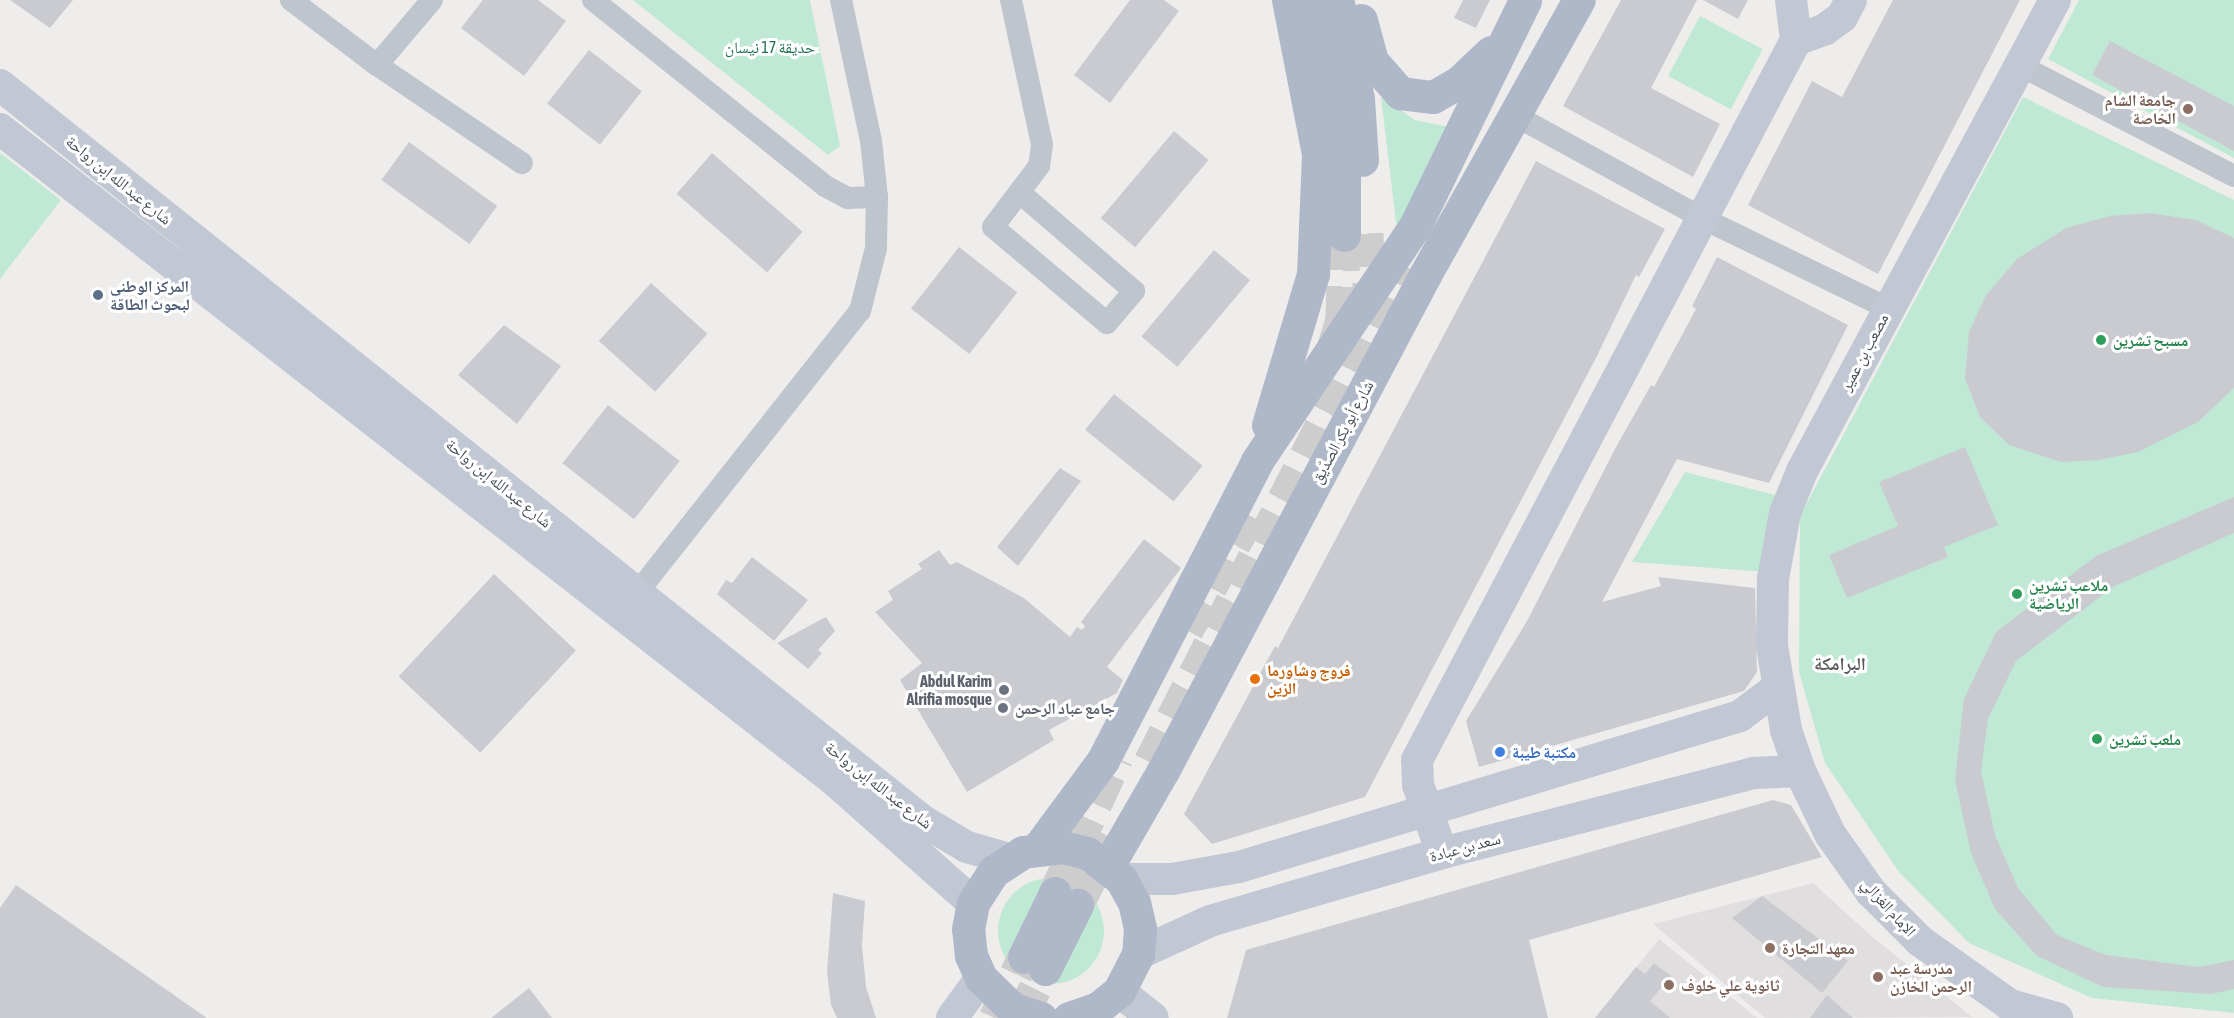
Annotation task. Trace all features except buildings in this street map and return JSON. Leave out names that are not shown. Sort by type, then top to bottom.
[{"type":"main road","points":[[1257,461],[1313,274],[1318,154],[1288,0]]},
{"type":"main road","points":[[1316,0],[1356,234],[1358,99],[1338,0]]},
{"type":"main road","points":[[1355,0],[1372,61],[1400,93],[1432,97],[1459,82],[1501,43]]},
{"type":"main road","points":[[1041,1018],[1013,1009],[981,978],[971,956],[968,929],[973,903],[994,871],[1023,854],[1103,760],[1257,461],[1415,226],[1501,43],[1525,0]]},
{"type":"main road","points":[[1420,234],[1548,0]]},
{"type":"main road","name":"شارع أبو بكر الصدّيق","points":[[1115,873],[1164,769],[1425,275],[1579,0]]},
{"type":"main road","points":[[1023,854],[1079,851],[1115,873],[1134,902],[1138,919],[1138,954],[1119,991],[1098,1008],[1071,1018]]},
{"type":"main road","points":[[1035,963],[1066,899]]},
{"type":"street","points":[[291,0],[377,65],[522,164]]},
{"type":"street","points":[[377,65],[432,0]]},
{"type":"street","points":[[593,0],[825,186],[848,198],[877,197]]},
{"type":"street","points":[[637,593],[860,311],[876,248],[877,197],[871,141],[841,0]]},
{"type":"street","points":[[1011,0],[1042,145],[1039,166],[993,227],[1107,323],[1134,291],[1020,193]]},
{"type":"street","points":[[1442,853],[1418,786],[1417,760],[1796,40],[1791,0]]},
{"type":"street","points":[[1796,40],[1824,30],[1842,17],[1851,0]]},
{"type":"street","name":"مصعب بن عمير","points":[[1786,730],[1777,688],[1772,646],[1773,579],[1785,513],[1802,471],[1887,308],[2055,0]]},
{"type":"street","points":[[2019,65],[2234,176]]},
{"type":"street","name":"شارع عبد الله إبن رواحة","points":[[0,85],[923,821],[967,846],[1023,854]]},
{"type":"street","points":[[1516,116],[1702,218],[1887,308]]},
{"type":"street","name":"شارع عبد الله إبن رواحة","points":[[0,129],[833,779],[973,903]]},
{"type":"street","points":[[1115,873],[1172,879],[1239,867],[1427,808],[1740,716],[1777,688]]},
{"type":"street","name":"الإمام الغزالي","points":[[1786,730],[1800,771],[1830,834],[1871,892],[1920,941],[2012,1012],[2058,1018]]},
{"type":"street","name":"سعد بن عبادة","points":[[1138,954],[1210,921],[1442,853],[1753,773],[1800,771]]},
{"type":"street","points":[[952,1018],[981,978]]},
{"type":"street","points":[[1119,991],[1153,1018]]},
{"type":"shaded area","name":"معهد التجارة","points":[[1813,883],[1869,934],[1972,1017],[1765,1018],[1653,924]]},
{"type":"shaded area","name":"ثانوية علي خلوف","points":[[1659,939],[1757,1018],[1595,1018]]},
{"type":"green space","name":"حديقة 17 نيسان","points":[[633,0],[810,0],[840,146],[828,155]]},
{"type":"green space","name":"جامعة الشام الخاصة","points":[[2079,0],[2234,0],[2234,158],[2048,59]]},
{"type":"green space","points":[[1700,16],[1763,49],[1731,109],[1668,76]]},
{"type":"green space","points":[[1381,97],[1415,120],[1449,127],[1397,231]]},
{"type":"green space","name":"ملاعب تشرين الرياضية","points":[[2023,97],[2234,200],[2234,1013],[2092,998],[1969,943],[1899,872],[1825,763],[1799,672],[1800,516]]},
{"type":"green space","points":[[0,153],[61,200],[0,279]]},
{"type":"green space","points":[[1685,472],[1775,495],[1766,572],[1632,562]]},
{"type":"green space","points":[[1051,878],[1071,882],[1088,894],[1100,911],[1104,931],[1100,951],[1088,968],[1071,980],[1051,984],[1031,980],[1014,968],[1002,951],[998,931],[1002,911],[1014,894],[1031,882]]},
{"type":"tunnel","points":[[1367,233],[1370,311]]},
{"type":"tunnel","points":[[1333,349],[1342,319],[1344,235]]},
{"type":"tunnel","points":[[1150,762],[1403,265]]},
{"type":"tunnel","points":[[1187,630],[1253,510]]},
{"type":"tunnel","points":[[1055,893],[1117,757]]},
{"type":"tunnel","points":[[1077,905],[1112,837]]},
{"type":"tunnel","points":[[995,1018],[1024,957]]},
{"type":"tunnel","points":[[1020,1018],[1045,969]]},
{"type":"place","name":"جامعة الشام الخاصة","points":[[2188,109]]},
{"type":"place","name":"المركز الوطني لبحوث الطاقة","points":[[98,295]]},
{"type":"place","name":"مسبح تشرين","points":[[2101,340]]},
{"type":"place","name":"ملاعب تشرين الرياضية","points":[[2017,594]]},
{"type":"place","name":"فروج وشاورما الزين","points":[[1255,679]]},
{"type":"place","name":"Abdul Karim Alrifia mosque","points":[[1004,690]]},
{"type":"place","name":"جامع عباد الرحمن","points":[[1003,708]]},
{"type":"place","name":"ملعب تشرين","points":[[2097,739]]},
{"type":"place","name":"مكتبة طيبة","points":[[1500,752]]},
{"type":"place","name":"معهد التجارة","points":[[1770,948]]},
{"type":"place","name":"مدرسة عبد الرحمن الخازن","points":[[1878,977]]},
{"type":"place","name":"ثانوية علي خلوف","points":[[1669,985]]},
{"type":"district","name":"البرامكة","points":[[1840,664]]}]
